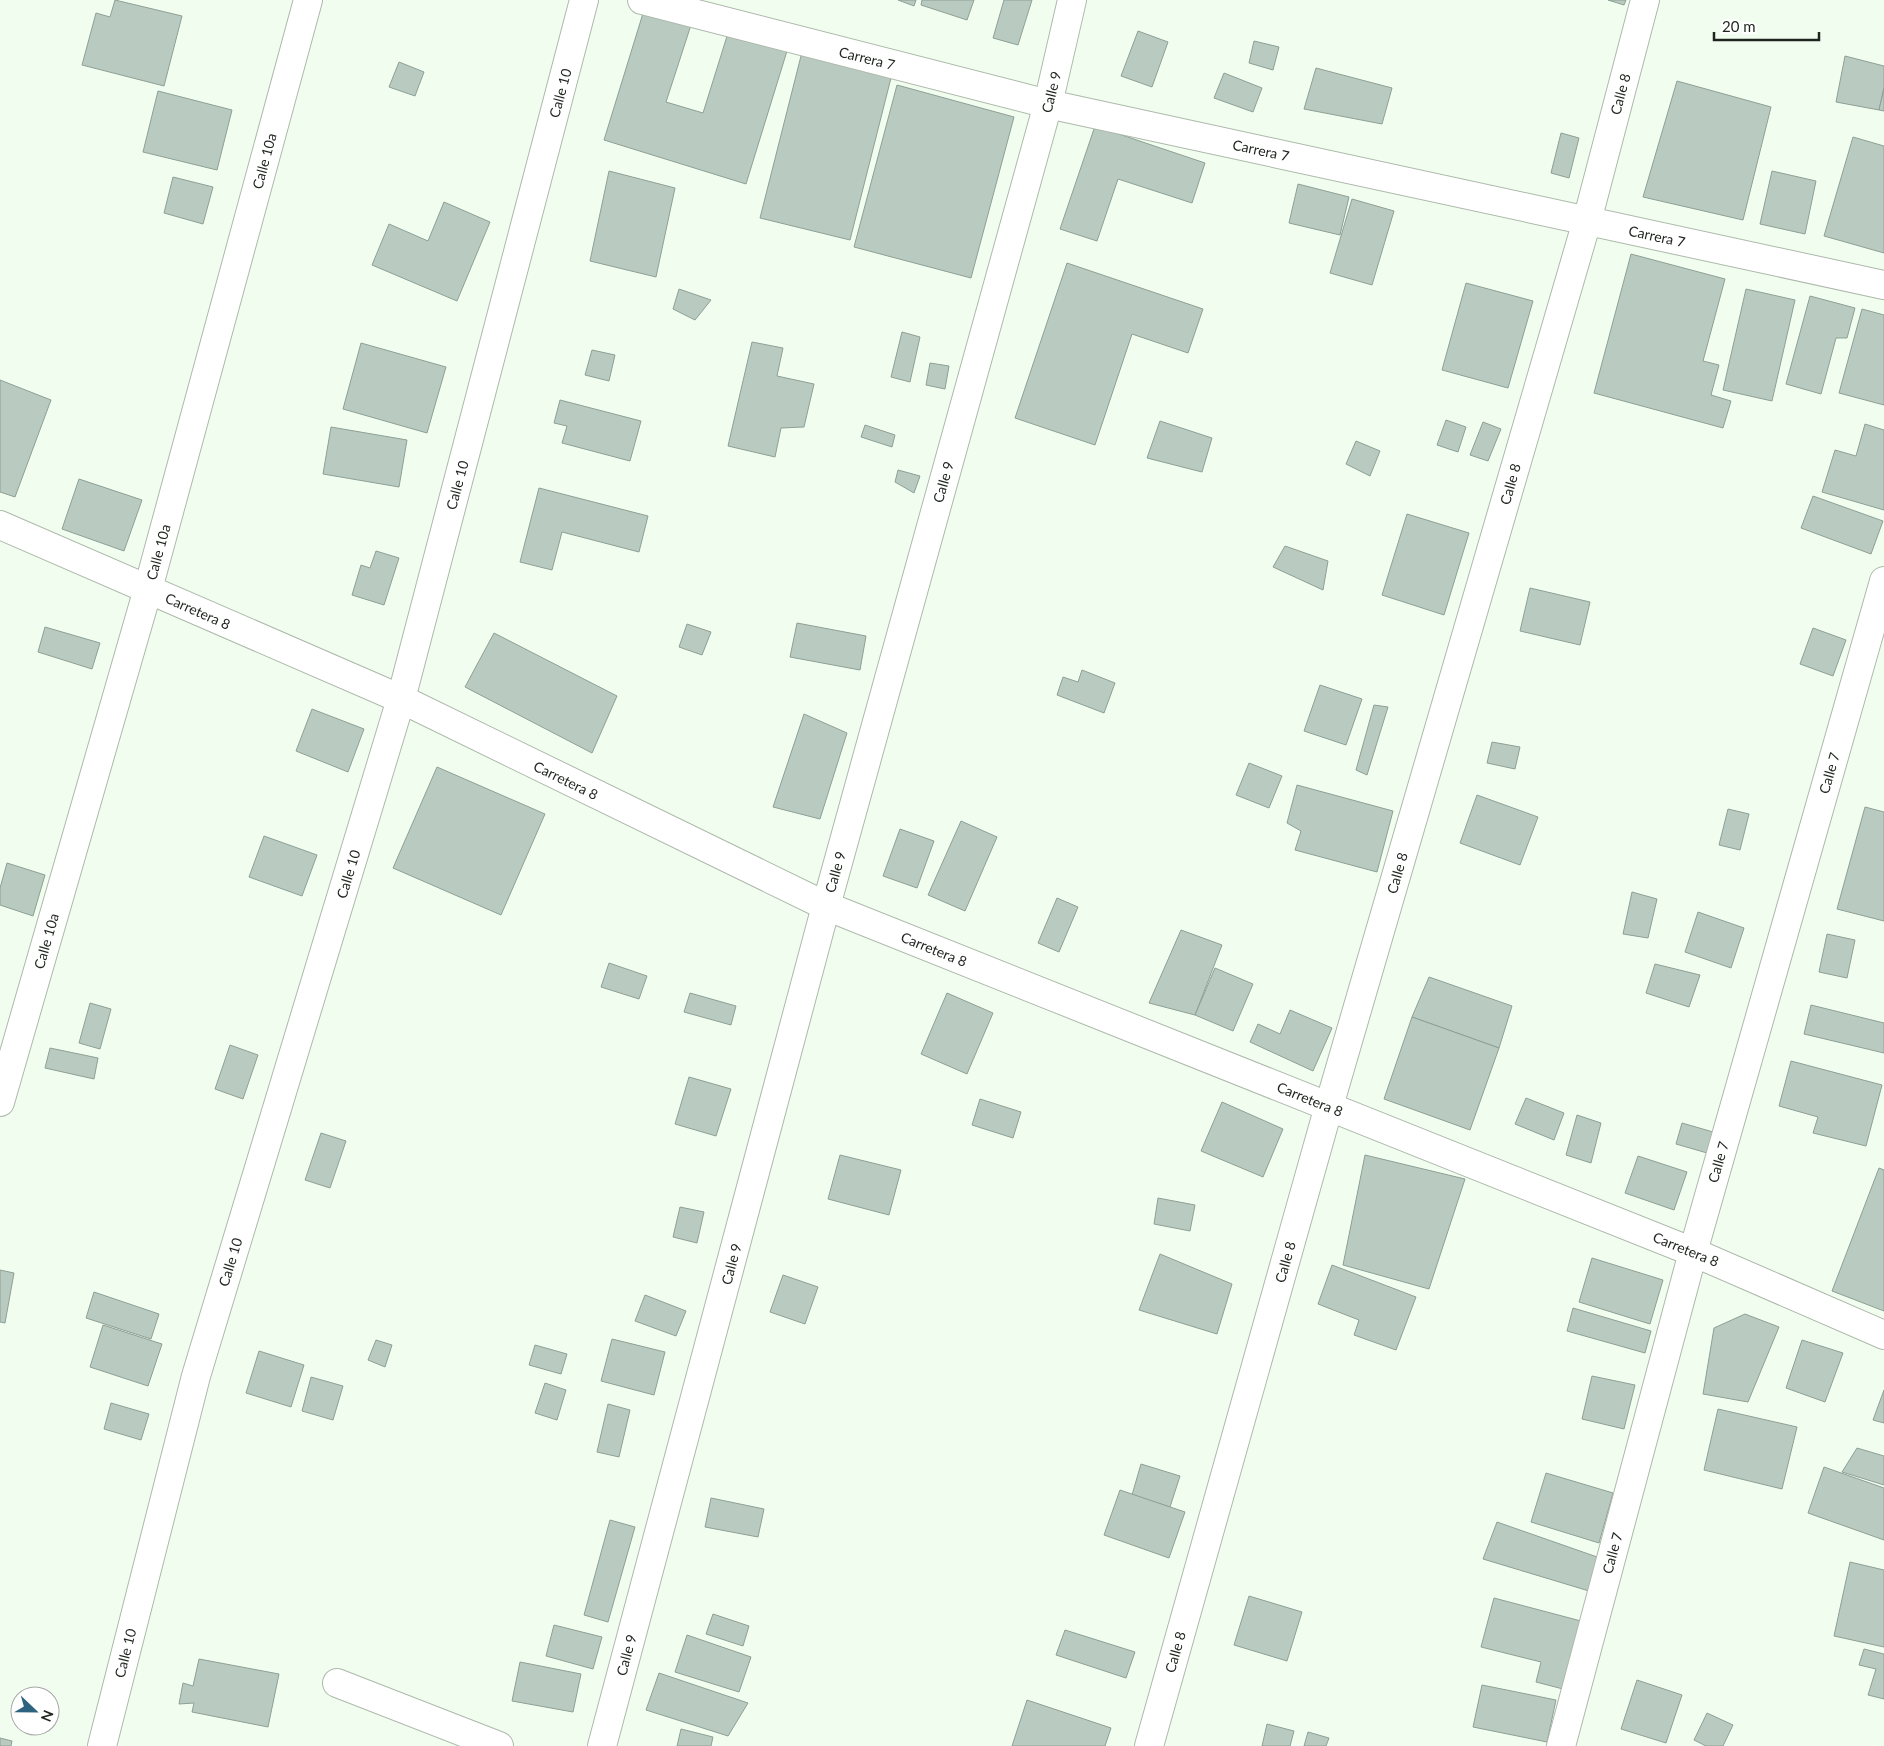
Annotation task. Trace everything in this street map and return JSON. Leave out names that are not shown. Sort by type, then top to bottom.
[{"type":"street","name":"Calle 10a","points":[[0,1102],[148,589],[308,0]]},
{"type":"street","name":"Calle 10","points":[[102,1746],[196,1376],[401,699],[584,0]]},
{"type":"street","name":"Carrera 7","points":[[642,0],[1048,104],[1884,285]]},
{"type":"street","name":"Calle 9","points":[[602,1746],[826,906],[1048,104],[1072,0]]},
{"type":"street","name":"Calle 8","points":[[1149,1746],[1329,1106],[1586,221],[1644,0]]},
{"type":"street","name":"Carretera 8","points":[[0,525],[401,699],[826,906],[1693,1252],[1884,1335]]},
{"type":"street","name":"Calle 7","points":[[1561,1746],[1693,1252],[1884,581]]},
{"type":"street","points":[[337,1683],[499,1746]]},
{"type":"building","points":[[115,0],[182,16],[164,86],[82,65],[96,13],[110,17]]},
{"type":"building","points":[[898,0],[916,0],[914,6]]},
{"type":"building","points":[[922,0],[974,0],[967,20],[921,5]]},
{"type":"building","points":[[1004,0],[1032,0],[1018,45],[993,38]]},
{"type":"building","points":[[1608,0],[1626,0],[1624,5]]},
{"type":"building","points":[[644,10],[691,25],[666,102],[703,113],[728,33],[787,51],[746,184],[604,140]]},
{"type":"building","points":[[1138,31],[1168,42],[1152,87],[1121,76]]},
{"type":"building","points":[[1254,41],[1279,47],[1273,70],[1249,63]]},
{"type":"building","points":[[802,52],[892,74],[850,240],[760,218]]},
{"type":"building","points":[[1845,56],[1884,66],[1884,88],[1879,110],[1836,102]]},
{"type":"building","points":[[399,62],[424,72],[415,96],[389,87]]},
{"type":"building","points":[[1316,68],[1392,88],[1382,124],[1304,109]]},
{"type":"building","points":[[1224,73],[1262,88],[1253,112],[1214,98]]},
{"type":"building","points":[[1677,81],[1771,107],[1743,220],[1643,197]]},
{"type":"building","points":[[897,85],[1014,117],[971,278],[854,247]]},
{"type":"building","points":[[1884,88],[1884,111],[1879,110]]},
{"type":"building","points":[[158,91],[232,110],[217,170],[143,152]]},
{"type":"building","points":[[1095,126],[1205,163],[1192,203],[1118,179],[1097,241],[1060,229]]},
{"type":"building","points":[[1561,133],[1579,138],[1569,178],[1551,173]]},
{"type":"building","points":[[1853,137],[1884,146],[1884,253],[1824,236]]},
{"type":"building","points":[[609,171],[675,188],[656,277],[590,261]]},
{"type":"building","points":[[1772,171],[1816,181],[1805,234],[1760,224]]},
{"type":"building","points":[[173,177],[213,187],[203,224],[164,213]]},
{"type":"building","points":[[1298,184],[1349,197],[1340,235],[1289,223]]},
{"type":"building","points":[[1352,199],[1394,211],[1372,285],[1330,273]]},
{"type":"building","points":[[444,202],[490,222],[457,301],[372,265],[389,224],[428,241]]},
{"type":"building","points":[[1631,254],[1725,279],[1703,361],[1719,365],[1711,395],[1731,401],[1723,428],[1594,393]]},
{"type":"building","points":[[1067,263],[1203,309],[1188,353],[1132,334],[1095,445],[1015,418]]},
{"type":"building","points":[[1466,283],[1533,301],[1508,388],[1442,370]]},
{"type":"building","points":[[679,289],[711,300],[695,320],[673,309]]},
{"type":"building","points":[[1746,289],[1795,300],[1772,401],[1723,390]]},
{"type":"building","points":[[1810,296],[1855,308],[1847,338],[1836,338],[1821,394],[1786,384]]},
{"type":"building","points":[[1862,309],[1884,315],[1884,405],[1839,393]]},
{"type":"building","points":[[902,332],[920,337],[910,382],[891,377]]},
{"type":"building","points":[[752,342],[783,348],[777,376],[814,384],[804,427],[781,428],[775,457],[728,446]]},
{"type":"building","points":[[361,343],[446,367],[427,433],[343,409]]},
{"type":"building","points":[[592,350],[615,355],[609,381],[585,375]]},
{"type":"building","points":[[930,363],[949,366],[945,389],[926,385]]},
{"type":"building","points":[[0,380],[51,400],[15,497],[0,492]]},
{"type":"building","points":[[560,400],[641,421],[630,461],[562,443],[567,426],[554,423]]},
{"type":"building","points":[[1446,420],[1466,427],[1458,452],[1437,445]]},
{"type":"building","points":[[1160,421],[1212,438],[1202,472],[1147,458]]},
{"type":"building","points":[[1483,422],[1501,429],[1488,461],[1470,455]]},
{"type":"building","points":[[1865,424],[1884,430],[1884,510],[1822,492],[1835,450],[1856,456]]},
{"type":"building","points":[[865,425],[895,435],[892,447],[861,437]]},
{"type":"building","points":[[331,427],[407,440],[399,487],[323,474]]},
{"type":"building","points":[[1356,441],[1380,451],[1370,476],[1346,464]]},
{"type":"building","points":[[898,470],[920,476],[914,493],[895,482]]},
{"type":"building","points":[[79,479],[142,500],[124,551],[62,529]]},
{"type":"building","points":[[539,488],[648,516],[639,552],[562,532],[552,570],[520,562]]},
{"type":"building","points":[[1813,496],[1883,521],[1871,554],[1801,528]]},
{"type":"building","points":[[1407,514],[1469,533],[1444,615],[1382,595]]},
{"type":"building","points":[[1285,546],[1328,561],[1323,590],[1273,567]]},
{"type":"building","points":[[376,551],[399,558],[384,605],[352,595],[361,565],[370,568]]},
{"type":"building","points":[[1530,588],[1590,602],[1580,645],[1520,631]]},
{"type":"building","points":[[797,623],[866,636],[860,670],[790,657]]},
{"type":"building","points":[[687,624],[711,632],[702,655],[679,647]]},
{"type":"building","points":[[45,627],[100,643],[92,669],[38,652]]},
{"type":"building","points":[[1813,628],[1846,640],[1833,676],[1800,664]]},
{"type":"building","points":[[494,633],[617,696],[592,753],[465,687]]},
{"type":"building","points":[[1082,670],[1115,683],[1104,713],[1057,695],[1063,677],[1078,682]]},
{"type":"building","points":[[1320,685],[1362,699],[1346,745],[1304,731]]},
{"type":"building","points":[[1374,705],[1388,707],[1367,775],[1356,770]]},
{"type":"building","points":[[312,709],[364,729],[348,772],[296,751]]},
{"type":"building","points":[[804,714],[847,733],[820,819],[773,807]]},
{"type":"building","points":[[1492,742],[1520,747],[1515,769],[1487,763]]},
{"type":"building","points":[[1249,763],[1282,776],[1269,808],[1236,795]]},
{"type":"building","points":[[437,767],[545,814],[501,915],[393,868]]},
{"type":"building","points":[[1297,785],[1393,811],[1377,872],[1295,850],[1301,831],[1287,823]]},
{"type":"building","points":[[1477,795],[1538,817],[1520,865],[1460,843]]},
{"type":"building","points":[[1865,807],[1884,812],[1884,921],[1837,909]]},
{"type":"building","points":[[1728,809],[1749,814],[1740,850],[1719,845]]},
{"type":"building","points":[[961,821],[997,837],[965,911],[928,895]]},
{"type":"building","points":[[900,829],[934,841],[917,888],[883,876]]},
{"type":"building","points":[[264,836],[317,855],[302,896],[249,877]]},
{"type":"building","points":[[7,863],[45,875],[33,916],[0,905],[0,888]]},
{"type":"building","points":[[1632,892],[1657,899],[1648,938],[1623,934]]},
{"type":"building","points":[[1057,898],[1078,907],[1059,952],[1038,943]]},
{"type":"building","points":[[1698,912],[1744,928],[1731,968],[1685,952]]},
{"type":"building","points":[[1181,930],[1222,945],[1195,1015],[1149,1003]]},
{"type":"building","points":[[1827,934],[1855,940],[1847,978],[1819,972]]},
{"type":"building","points":[[609,963],[647,976],[639,999],[601,987]]},
{"type":"building","points":[[1655,964],[1700,975],[1689,1007],[1646,993]]},
{"type":"building","points":[[1215,968],[1253,984],[1233,1031],[1195,1015]]},
{"type":"building","points":[[1429,977],[1512,1006],[1499,1048],[1412,1017]]},
{"type":"building","points":[[690,993],[736,1006],[731,1025],[684,1012]]},
{"type":"building","points":[[947,993],[993,1013],[967,1074],[921,1054]]},
{"type":"building","points":[[90,1003],[111,1009],[100,1049],[79,1043]]},
{"type":"building","points":[[1811,1005],[1884,1023],[1884,1053],[1804,1034]]},
{"type":"building","points":[[1290,1010],[1332,1028],[1313,1071],[1250,1042],[1258,1024],[1280,1034]]},
{"type":"building","points":[[1412,1017],[1499,1048],[1470,1130],[1384,1099]]},
{"type":"building","points":[[230,1045],[258,1055],[243,1099],[215,1089]]},
{"type":"building","points":[[50,1048],[98,1058],[94,1079],[45,1068]]},
{"type":"building","points":[[1791,1061],[1882,1085],[1866,1146],[1813,1133],[1818,1117],[1779,1106]]},
{"type":"building","points":[[689,1077],[731,1089],[716,1136],[675,1124]]},
{"type":"building","points":[[1526,1098],[1564,1113],[1554,1140],[1515,1124]]},
{"type":"building","points":[[980,1099],[1021,1112],[1013,1138],[972,1125]]},
{"type":"building","points":[[1222,1102],[1283,1129],[1263,1177],[1201,1151]]},
{"type":"building","points":[[1577,1115],[1601,1123],[1591,1163],[1566,1155]]},
{"type":"building","points":[[1682,1123],[1720,1134],[1714,1155],[1676,1144]]},
{"type":"building","points":[[321,1133],[346,1141],[330,1188],[305,1180]]},
{"type":"building","points":[[840,1155],[901,1170],[889,1215],[828,1199]]},
{"type":"building","points":[[1365,1155],[1465,1179],[1429,1289],[1343,1265]]},
{"type":"building","points":[[1638,1156],[1687,1172],[1674,1210],[1625,1193]]},
{"type":"building","points":[[1879,1168],[1884,1170],[1884,1311],[1832,1291]]},
{"type":"building","points":[[1158,1198],[1195,1205],[1190,1231],[1154,1224]]},
{"type":"building","points":[[680,1207],[704,1212],[697,1243],[673,1237]]},
{"type":"building","points":[[1160,1254],[1232,1284],[1217,1334],[1139,1310]]},
{"type":"building","points":[[1592,1258],[1663,1280],[1650,1324],[1579,1302]]},
{"type":"building","points":[[1332,1265],[1416,1297],[1396,1350],[1354,1335],[1359,1320],[1318,1304]]},
{"type":"building","points":[[0,1270],[14,1273],[5,1323],[0,1322]]},
{"type":"building","points":[[783,1275],[818,1287],[805,1324],[770,1312]]},
{"type":"building","points":[[94,1292],[159,1314],[151,1339],[86,1318]]},
{"type":"building","points":[[645,1295],[686,1311],[676,1336],[635,1321]]},
{"type":"building","points":[[1573,1308],[1651,1331],[1645,1353],[1567,1331]]},
{"type":"building","points":[[1745,1314],[1779,1327],[1748,1402],[1703,1394],[1714,1328]]},
{"type":"building","points":[[103,1325],[162,1344],[148,1386],[90,1367]]},
{"type":"building","points":[[612,1339],[665,1352],[654,1395],[601,1381]]},
{"type":"building","points":[[376,1340],[392,1345],[385,1367],[368,1360]]},
{"type":"building","points":[[1802,1340],[1843,1353],[1825,1402],[1786,1388]]},
{"type":"building","points":[[535,1345],[567,1354],[561,1374],[529,1365]]},
{"type":"building","points":[[259,1351],[304,1365],[291,1407],[246,1393]]},
{"type":"building","points":[[1592,1376],[1635,1385],[1624,1429],[1582,1419]]},
{"type":"building","points":[[311,1377],[343,1386],[333,1420],[302,1411]]},
{"type":"building","points":[[545,1383],[566,1390],[557,1420],[535,1413]]},
{"type":"building","points":[[1884,1390],[1884,1423],[1873,1420]]},
{"type":"building","points":[[111,1403],[149,1414],[141,1440],[104,1429]]},
{"type":"building","points":[[608,1404],[630,1410],[619,1457],[597,1452]]},
{"type":"building","points":[[1718,1409],[1797,1427],[1782,1489],[1704,1470]]},
{"type":"building","points":[[1857,1448],[1884,1456],[1884,1485],[1842,1472]]},
{"type":"building","points":[[1141,1464],[1180,1476],[1170,1507],[1132,1495]]},
{"type":"building","points":[[1824,1467],[1884,1488],[1884,1540],[1808,1513]]},
{"type":"building","points":[[1546,1473],[1613,1493],[1599,1543],[1531,1522]]},
{"type":"building","points":[[1120,1490],[1185,1512],[1169,1558],[1104,1535]]},
{"type":"building","points":[[711,1498],[764,1509],[758,1537],[705,1527]]},
{"type":"building","points":[[610,1520],[635,1527],[608,1622],[584,1615]]},
{"type":"building","points":[[1497,1522],[1600,1558],[1589,1591],[1483,1559]]},
{"type":"building","points":[[1850,1562],[1884,1570],[1884,1647],[1834,1636]]},
{"type":"building","points":[[1249,1596],[1302,1612],[1287,1661],[1234,1645]]},
{"type":"building","points":[[1494,1598],[1581,1621],[1563,1689],[1536,1682],[1541,1662],[1481,1647]]},
{"type":"building","points":[[713,1614],[749,1626],[743,1646],[706,1634]]},
{"type":"building","points":[[554,1625],[602,1637],[593,1669],[546,1656]]},
{"type":"building","points":[[1065,1630],[1135,1652],[1126,1678],[1056,1655]]},
{"type":"building","points":[[687,1635],[751,1657],[739,1692],[675,1672]]},
{"type":"building","points":[[1864,1649],[1884,1654],[1884,1699],[1868,1695],[1876,1669],[1859,1665]]},
{"type":"building","points":[[199,1659],[279,1674],[268,1727],[192,1712],[194,1703],[179,1704],[183,1683],[193,1686]]},
{"type":"building","points":[[520,1662],[581,1674],[573,1712],[512,1701]]},
{"type":"building","points":[[659,1673],[748,1703],[728,1736],[646,1710]]},
{"type":"building","points":[[1637,1680],[1682,1695],[1666,1743],[1621,1729]]},
{"type":"building","points":[[1482,1685],[1556,1700],[1547,1742],[1473,1727]]},
{"type":"building","points":[[1027,1700],[1111,1728],[1105,1746],[1012,1746]]},
{"type":"building","points":[[1707,1713],[1733,1725],[1723,1746],[1706,1746],[1694,1740]]},
{"type":"building","points":[[1267,1724],[1294,1731],[1290,1746],[1262,1746]]},
{"type":"building","points":[[681,1729],[713,1737],[711,1746],[677,1746]]},
{"type":"building","points":[[1308,1732],[1329,1738],[1326,1746],[1304,1746]]},
{"type":"building","points":[[0,1738],[12,1741],[11,1746],[0,1746]]}]
